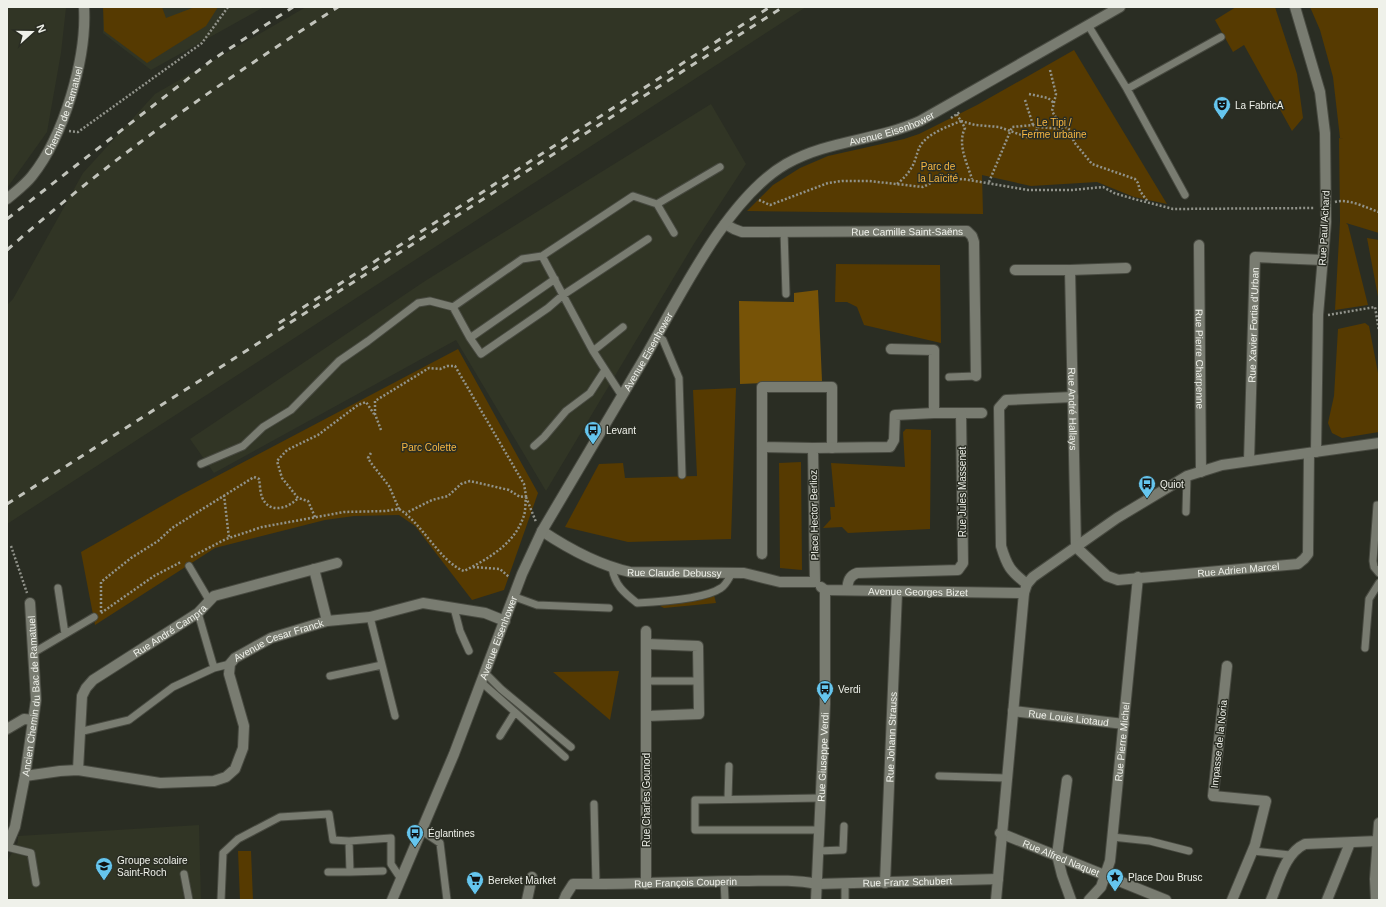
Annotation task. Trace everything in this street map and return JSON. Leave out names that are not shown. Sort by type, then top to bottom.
[{"type":"street","name":"Chemin de Ramatuel","points":[[7,199],[32,177],[55,138],[60,126],[71,96],[80,57],[84,7]]},
{"type":"street","name":"Avenue Eisenhower","points":[[392,899],[422,831],[515,597],[518,586],[542,531],[692,274],[725,224],[746,196],[785,164],[810,152],[831,145],[891,133],[906,127],[1088,25],[1107,10],[1120,7]]},
{"type":"street","name":"Rue Paul Achard","points":[[1295,7],[1320,92],[1325,133],[1326,204],[1318,315],[1312,453]]},
{"type":"street","name":"Rue Camille Saint-Saëns","points":[[725,224],[742,232],[784,230],[967,231],[972,236],[974,242],[976,376]]},
{"type":"street","name":"Rue Pierre Charpenne","points":[[1199,246],[1201,472]]},
{"type":"street","name":"Rue Xavier Fortia d'Urban","points":[[1248,461],[1255,257],[1323,260]]},
{"type":"street","points":[[1015,270],[1126,268]]},
{"type":"street","name":"Rue André Hallays","points":[[1070,270],[1076,547]]},
{"type":"street","points":[[891,349],[934,350],[934,413]]},
{"type":"street","points":[[762,554],[762,387],[832,387],[832,448]]},
{"type":"street","points":[[1025,588],[1011,572],[1005,560],[1001,546],[999,408],[1006,400],[1073,397]]},
{"type":"street","name":"Rue Jules Massenet","points":[[847,590],[848,581],[851,575],[857,573],[958,570],[963,563],[962,413]]},
{"type":"street","points":[[762,448],[890,446],[894,440],[895,415],[982,413]]},
{"type":"street","points":[[996,900],[1000,833],[1025,588],[1033,577],[1116,518],[1187,476],[1222,465],[1379,442]]},
{"type":"street","name":"Place Hector Berlioz","points":[[813,448],[815,582]]},
{"type":"street","name":"Rue Adrien Marcel","points":[[1076,547],[1107,576],[1118,580],[1138,577],[1298,564],[1308,554],[1312,453]]},
{"type":"street","name":"Rue Claude Debussy","points":[[542,531],[581,554],[612,568],[630,572],[744,573],[780,582],[815,582]]},
{"type":"street","name":"Rue André Campra","points":[[78,770],[82,696],[90,684],[198,613],[209,600],[221,593],[337,562]]},
{"type":"street","points":[[314,569],[328,621]]},
{"type":"street","name":"Rue Pierre Michel","points":[[1089,900],[1101,887],[1110,861],[1138,577]]},
{"type":"street","points":[[815,582],[825,590]]},
{"type":"street","name":"Avenue Georges Bizet","points":[[825,590],[897,592],[1025,588]]},
{"type":"street","name":"Rue Giuseppe Verdi","points":[[816,900],[825,704],[825,590]]},
{"type":"street","name":"Rue Johann Strauss","points":[[885,883],[897,592]]},
{"type":"street","name":"Ancien Chemin du Bac de Ramatuel","points":[[7,846],[15,827],[25,776],[36,700],[30,603]]},
{"type":"street","name":"Avenue Cesar Franck","points":[[25,776],[60,770],[78,770],[160,783],[198,783],[214,781],[226,776],[235,769],[240,759],[244,734],[229,674],[230,664],[236,658],[271,638],[328,621],[370,616],[423,603],[485,613],[505,621]]},
{"type":"street","name":"Rue Charles Gounod","points":[[646,631],[646,884]]},
{"type":"street","points":[[647,644],[698,646],[699,681],[699,714],[647,716]]},
{"type":"street","name":"Impasse de la Noria","points":[[1227,666],[1213,796],[1266,802],[1254,848]]},
{"type":"street","name":"Rue Louis Liotaud","points":[[1013,711],[1124,724]]},
{"type":"street","points":[[7,729],[24,719],[33,720]]},
{"type":"street","points":[[1067,780],[1057,855],[1062,875],[1072,900]]},
{"type":"street","points":[[1376,900],[1379,823]]},
{"type":"street","name":"Rue Alfred Naquet","points":[[1000,833],[1166,900]]},
{"type":"street","points":[[1271,900],[1290,855],[1297,847],[1305,844],[1378,841]]},
{"type":"street","points":[[1327,900],[1350,843]]},
{"type":"street","points":[[1232,900],[1254,848]]},
{"type":"street","points":[[527,900],[532,876]]},
{"type":"street","name":"Rue Franz Schubert","points":[[817,884],[998,879]]},
{"type":"street","name":"Rue François Couperin","points":[[564,900],[573,884],[646,884],[798,880],[817,884]]},
{"type":"lane","points":[[1088,25],[1127,89],[1185,195]]},
{"type":"lane","points":[[1127,89],[1222,37]]},
{"type":"lane","points":[[657,204],[720,167]]},
{"type":"lane","points":[[453,307],[522,259],[542,256],[633,196],[657,204],[674,233]]},
{"type":"lane","points":[[784,230],[786,294]]},
{"type":"lane","points":[[201,464],[243,446],[263,427],[291,410],[338,361],[368,341],[418,303],[430,301],[453,307],[470,338],[481,354],[548,308],[563,295],[648,239]]},
{"type":"lane","points":[[542,256],[593,351],[622,396]]},
{"type":"lane","points":[[470,338],[555,279]]},
{"type":"lane","points":[[593,351],[623,327]]},
{"type":"lane","points":[[657,336],[663,340],[678,378],[682,475]]},
{"type":"lane","points":[[534,446],[544,437],[566,411],[590,393],[605,370]]},
{"type":"lane","points":[[949,377],[976,376]]},
{"type":"lane","points":[[1186,512],[1187,476]]},
{"type":"lane","points":[[1379,505],[1372,561],[1374,567],[1379,573]]},
{"type":"lane","points":[[189,566],[209,600]]},
{"type":"lane","points":[[612,568],[614,580],[622,591],[637,603],[662,601],[712,593],[722,587],[732,573]]},
{"type":"lane","points":[[1365,648],[1369,599],[1379,583]]},
{"type":"lane","points":[[58,588],[65,634]]},
{"type":"lane","points":[[515,597],[537,605],[609,608]]},
{"type":"lane","points":[[454,608],[460,631],[469,651]]},
{"type":"lane","points":[[198,613],[214,668]]},
{"type":"lane","points":[[370,616],[395,716]]},
{"type":"lane","points":[[33,653],[94,617]]},
{"type":"lane","points":[[79,732],[129,720],[173,687],[214,668],[230,664]]},
{"type":"lane","points":[[330,676],[382,664]]},
{"type":"lane","points":[[483,677],[515,712],[565,757]]},
{"type":"lane","points":[[483,677],[501,689],[571,747]]},
{"type":"lane","points":[[645,682],[699,681]]},
{"type":"lane","points":[[500,736],[515,712]]},
{"type":"lane","points":[[728,799],[729,766]]},
{"type":"lane","points":[[939,776],[1006,778]]},
{"type":"lane","points":[[819,830],[695,830],[695,800],[820,798]]},
{"type":"lane","points":[[594,804],[596,884]]},
{"type":"lane","points":[[221,900],[223,853],[238,839],[280,817],[329,814],[333,840],[349,841],[391,838],[391,864],[401,879]]},
{"type":"lane","points":[[818,851],[843,850],[844,826]]},
{"type":"lane","points":[[422,831],[440,843],[447,900]]},
{"type":"lane","points":[[1112,837],[1150,841],[1189,851]]},
{"type":"lane","points":[[349,841],[350,872]]},
{"type":"lane","points":[[7,846],[31,852],[36,883]]},
{"type":"lane","points":[[1254,848],[1290,855]]},
{"type":"lane","points":[[328,872],[383,871]]},
{"type":"lane","points":[[184,874],[189,900]]},
{"type":"lane","points":[[724,881],[725,900]]},
{"type":"lane","points":[[845,884],[845,900]]},
{"type":"path","points":[[60,126],[73,132],[78,132],[202,44],[228,7]]},
{"type":"path","points":[[1050,70],[1056,94],[1052,111],[1058,121],[1070,130],[1074,142],[1092,164],[1135,179],[1148,203]]},
{"type":"path","points":[[1029,94],[1048,98],[1054,103]]},
{"type":"path","points":[[1025,100],[1033,125]]},
{"type":"path","points":[[957,115],[964,128],[962,134],[962,148],[972,180]]},
{"type":"path","points":[[897,184],[908,174],[923,142],[952,124],[961,121],[975,125],[999,127],[1027,137],[1035,134],[1038,127]]},
{"type":"path","points":[[989,182],[1012,127],[1033,125],[1038,127],[1063,129],[1066,127]]},
{"type":"path","points":[[757,199],[770,205],[828,183],[842,181],[869,181],[923,186],[946,179],[989,182],[1028,190],[1072,190],[1103,186],[1114,193],[1173,209],[1316,208],[1340,201],[1353,203],[1379,212]]},
{"type":"path","points":[[1318,315],[1340,314],[1375,307],[1379,331]]},
{"type":"path","points":[[380,430],[375,414],[375,401],[429,368],[440,369],[447,366],[455,366],[516,468],[524,484],[526,496],[537,525],[542,531]]},
{"type":"path","points":[[315,517],[308,501],[298,498],[282,478],[277,462],[286,450],[318,435],[358,405],[366,402],[375,414]]},
{"type":"path","points":[[371,453],[368,458],[370,463],[389,486],[399,509],[406,513],[455,568],[464,572],[490,556],[515,536],[524,516],[526,496]]},
{"type":"path","points":[[101,613],[101,582],[131,558],[158,541],[172,528],[254,477],[259,479],[262,498],[268,505],[275,508],[284,508],[292,504],[298,498]]},
{"type":"path","points":[[406,513],[432,500],[448,496],[461,484],[470,481],[509,490],[520,497],[526,496]]},
{"type":"path","points":[[224,495],[229,538]]},
{"type":"path","points":[[94,617],[154,576],[229,538],[262,527],[344,512],[385,511],[399,509]]},
{"type":"path","name":"Ancien Chemin du Bac de Ramatuel","points":[[11,546],[30,603]]},
{"type":"path","points":[[473,567],[500,569],[518,586]]},
{"type":"shaded area","points":[[7,7],[66,8],[61,53],[47,132],[7,188]]},
{"type":"shaded area","points":[[104,7],[264,7],[151,70],[103,33]]},
{"type":"shaded area","points":[[306,7],[806,7],[7,524],[7,305],[13,299],[83,173],[155,94]]},
{"type":"shaded area","points":[[711,104],[746,164],[695,242],[546,491],[456,340],[214,473],[190,439],[425,281]]},
{"type":"shaded area","points":[[818,290],[822,381],[740,384],[739,301],[794,302],[794,293]]},
{"type":"shaded area","name":"Groupe scolaire Saint-Roch","points":[[199,825],[201,900],[7,900],[7,862],[18,842],[18,836]]},
{"type":"green space","points":[[103,7],[162,7],[166,18],[195,7],[218,7],[206,26],[147,63],[104,31]]},
{"type":"green space","points":[[1236,7],[1275,7],[1297,74],[1303,118],[1292,131],[1244,45],[1233,52],[1215,20]]},
{"type":"green space","points":[[1310,7],[1379,7],[1379,233],[1346,223],[1348,225],[1368,305],[1335,310],[1340,221],[1339,138],[1343,139],[1340,138],[1333,77],[1320,30]]},
{"type":"green space","points":[[1074,50],[1167,204],[1134,197],[1097,182],[1031,186],[982,175],[983,214],[747,211],[773,185],[800,168],[828,156],[904,139],[919,134],[977,105]]},
{"type":"green space","points":[[1367,238],[1379,240],[1379,302]]},
{"type":"green space","points":[[836,264],[940,265],[941,343],[864,325],[857,307],[847,302],[835,302]]},
{"type":"green space","points":[[1365,323],[1369,326],[1379,378],[1379,432],[1342,438],[1332,433],[1328,423],[1334,396],[1338,329]]},
{"type":"green space","name":"Parc Colette","points":[[458,349],[538,493],[504,590],[472,600],[415,526],[399,515],[354,516],[325,520],[215,548],[95,625],[81,552],[181,495]]},
{"type":"green space","points":[[736,388],[731,539],[628,542],[565,527],[599,464],[623,463],[625,478],[697,476],[693,390]]},
{"type":"green space","points":[[906,429],[931,430],[930,529],[848,533],[842,527],[823,528],[831,519],[830,507],[835,507],[831,463],[905,467],[903,432]]},
{"type":"green space","points":[[801,462],[802,570],[780,568],[779,463]]},
{"type":"green space","points":[[714,595],[716,603],[664,608],[660,606],[662,604]]},
{"type":"green space","points":[[619,671],[610,720],[553,672]]},
{"type":"green space","points":[[238,851],[251,851],[253,900],[240,900]]},
{"type":"railway","points":[[7,219],[212,60],[293,7]]},
{"type":"railway","points":[[7,250],[86,184],[168,122],[209,92],[338,7]]},
{"type":"railway","points":[[279,323],[770,7]]},
{"type":"railway","points":[[7,504],[783,7]]},
{"type":"place","name":"La FabricA","points":[[1222,120]]},
{"type":"place","name":"Levant","points":[[593,445]]},
{"type":"place","name":"Quiot","points":[[1147,499]]},
{"type":"place","name":"Verdi","points":[[825,704]]},
{"type":"place","name":"Églantines","points":[[415,848]]},
{"type":"place","name":"Groupe scolaire Saint-Roch","points":[[104,881]]},
{"type":"place","name":"Place Dou Brusc","points":[[1115,892]]},
{"type":"place","name":"Bereket Market","points":[[475,895]]},
{"type":"park label","name":"Le Tipi / Ferme urbaine","points":[[1054,128]]},
{"type":"park label","name":"Parc de la Laïcité","points":[[938,172]]}]
